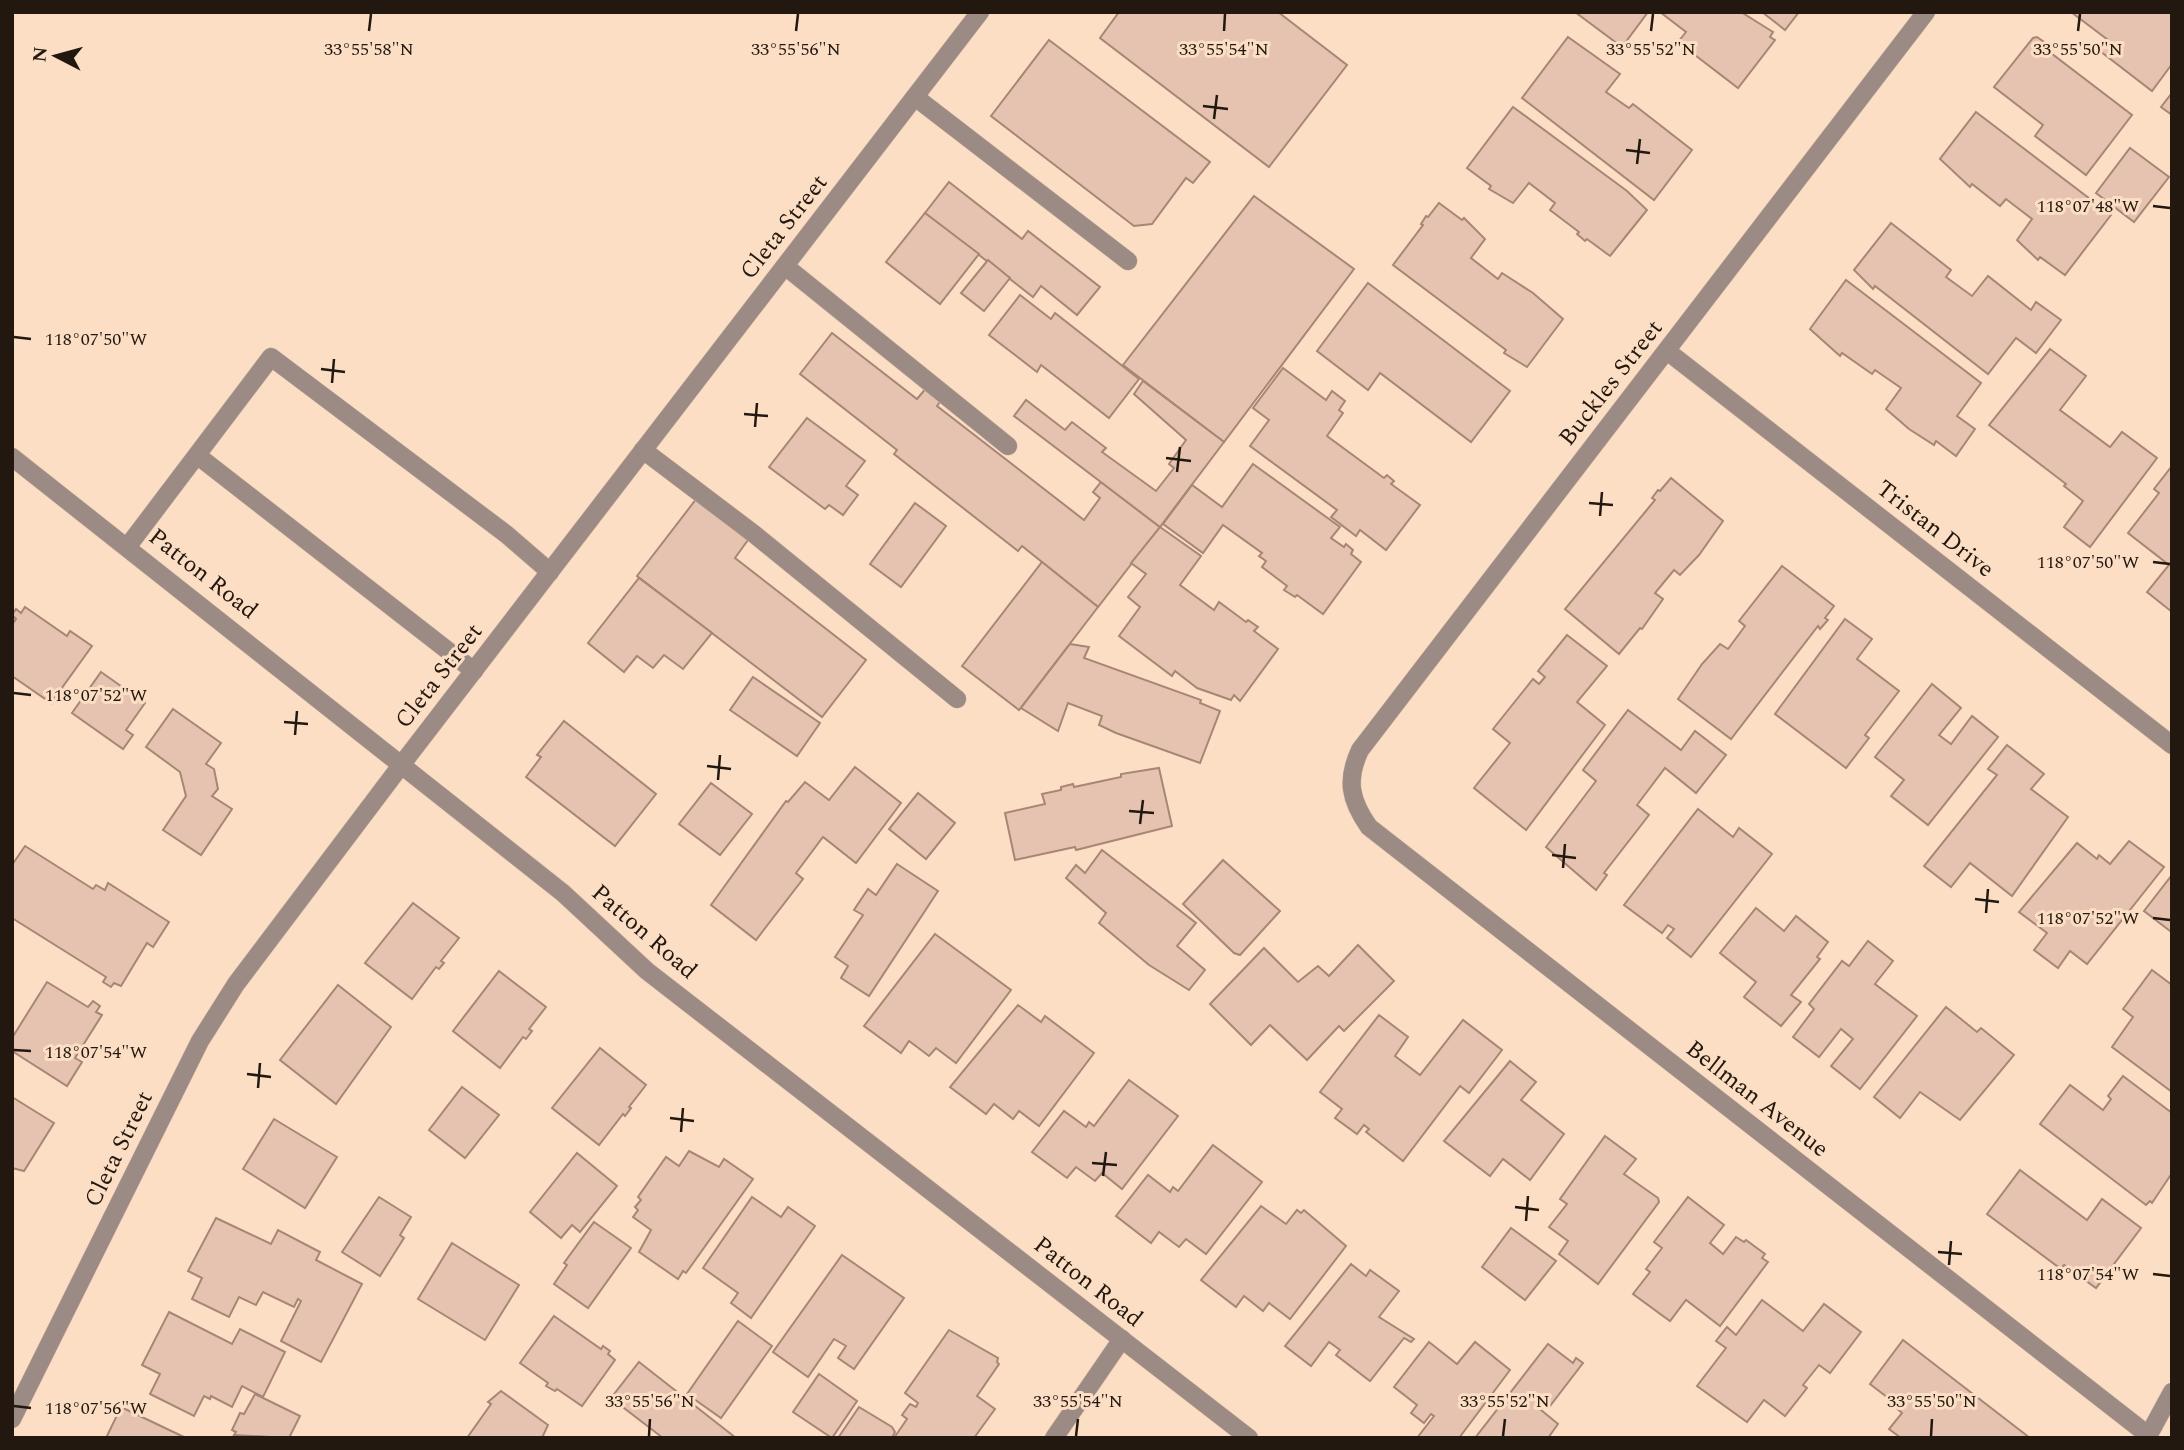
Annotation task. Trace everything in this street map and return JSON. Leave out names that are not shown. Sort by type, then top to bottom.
[{"type":"street","name":"Cleta Street","points":[[12,1419],[200,1041],[236,984],[980,12]]},
{"type":"street","name":"Buckles Street","points":[[1350,790],[1351,769],[1360,750],[1926,12]]},
{"type":"street","points":[[915,97],[1128,261]]},
{"type":"street","points":[[785,266],[1008,446]]},
{"type":"street","name":"Tristan Drive","points":[[1667,351],[2172,745]]},
{"type":"street","points":[[128,546],[271,358],[506,534],[550,572]]},
{"type":"street","points":[[643,450],[754,534],[957,699]]},
{"type":"street","points":[[198,456],[474,671]]},
{"type":"street","name":"Patton Road","points":[[12,457],[564,893],[647,971],[1249,1438]]},
{"type":"street","name":"Bellman Avenue","points":[[1350,790],[1357,809],[1369,827],[2147,1436]]},
{"type":"street","points":[[1054,1438],[1122,1339]]},
{"type":"street","points":[[2147,1436],[2172,1392]]},
{"type":"building","points":[[1119,12],[1278,12],[1347,65],[1269,167],[1100,38]]},
{"type":"building","points":[[1575,12],[1648,12],[1622,47]]},
{"type":"building","points":[[1660,12],[1741,12],[1773,32],[1770,37],[1775,40],[1738,88],[1678,42],[1686,32]]},
{"type":"building","points":[[1762,12],[1799,12],[1785,30]]},
{"type":"building","points":[[2071,12],[2172,12],[2172,64],[2152,91],[2100,51],[2108,40]]},
{"type":"building","points":[[1568,37],[1620,74],[1606,92],[1629,108],[1633,104],[1692,150],[1654,200],[1522,98]]},
{"type":"building","points":[[2037,37],[2050,46],[2047,50],[2132,115],[2086,175],[2035,136],[2043,125],[1994,87],[2033,38]]},
{"type":"building","points":[[1049,40],[1210,162],[1193,183],[1186,178],[1152,224],[1134,226],[991,116]]},
{"type":"building","points":[[2172,93],[2172,115],[2161,107]]},
{"type":"building","points":[[1513,107],[1627,191],[1647,210],[1610,256],[1587,239],[1585,241],[1577,234],[1579,232],[1550,210],[1555,203],[1529,183],[1513,203],[1489,189],[1491,186],[1467,168]]},
{"type":"building","points":[[1976,112],[2111,215],[2065,275],[2040,257],[2038,260],[2017,240],[2032,219],[2006,199],[2000,206],[1972,184],[1970,187],[1940,159]]},
{"type":"building","points":[[2130,148],[2169,177],[2134,222],[2096,193]]},
{"type":"building","points":[[949,182],[1022,239],[1028,231],[1100,287],[1077,315],[1041,286],[1033,297],[925,213]]},
{"type":"building","points":[[1254,196],[1354,269],[1224,442],[1123,365]]},
{"type":"building","points":[[1439,203],[1462,220],[1464,218],[1485,239],[1471,258],[1498,279],[1502,273],[1533,293],[1563,319],[1527,367],[1504,353],[1506,350],[1393,265],[1423,225],[1421,224],[1426,216],[1428,217]]},
{"type":"building","points":[[925,213],[979,254],[940,304],[886,262]]},
{"type":"building","points":[[1891,223],[1951,270],[1946,277],[1972,296],[1988,276],[2031,310],[2036,302],[2061,320],[2036,353],[2016,338],[1988,374],[1875,286],[1873,289],[1854,270]]},
{"type":"building","points":[[988,260],[1010,278],[984,311],[961,293]]},
{"type":"building","points":[[1846,280],[1981,383],[1957,416],[1975,429],[1956,456],[1936,441],[1934,445],[1909,429],[1886,409],[1901,388],[1875,370],[1872,374],[1842,353],[1840,356],[1810,329]]},
{"type":"building","points":[[1368,283],[1510,391],[1471,442],[1380,373],[1368,390],[1317,351]]},
{"type":"building","points":[[1020,295],[1051,319],[1055,313],[1139,379],[1109,418],[1041,365],[1037,372],[989,335]]},
{"type":"building","points":[[832,333],[917,399],[927,387],[942,399],[937,406],[1084,520],[1100,498],[1093,492],[1101,482],[1160,527],[1098,607],[1022,546],[1018,551],[894,454],[897,450],[800,374]]},
{"type":"building","points":[[2050,349],[2086,376],[2060,410],[2110,447],[2122,432],[2157,458],[2090,547],[2064,527],[2083,501],[2064,486],[2066,484],[1989,425]]},
{"type":"building","points":[[1283,368],[1326,400],[1332,391],[1345,401],[1339,410],[1343,413],[1327,436],[1384,478],[1387,475],[1394,481],[1391,484],[1420,505],[1386,550],[1360,530],[1356,536],[1331,517],[1337,510],[1250,446],[1269,420],[1253,408]]},
{"type":"building","points":[[1143,381],[1224,442],[1160,527],[1014,416],[1026,400],[1065,430],[1072,422],[1106,448],[1102,452],[1156,491],[1174,468],[1169,464],[1186,440],[1134,394]]},
{"type":"building","points":[[807,418],[865,461],[846,486],[858,495],[843,515],[829,505],[825,509],[769,467]]},
{"type":"building","points":[[1253,464],[1340,527],[1331,538],[1344,547],[1346,544],[1353,550],[1351,554],[1361,562],[1323,614],[1297,595],[1295,597],[1284,590],[1287,586],[1262,567],[1266,561],[1259,556],[1262,553],[1223,525],[1203,553],[1163,524],[1192,485],[1222,507]]},
{"type":"building","points":[[2172,466],[2172,612],[2147,592],[2169,565],[2128,533],[2159,493],[2154,489]]},
{"type":"building","points":[[1671,478],[1723,521],[1699,555],[1680,575],[1674,570],[1655,593],[1663,599],[1642,629],[1640,628],[1619,654],[1565,609],[1655,500],[1652,498],[1658,490]]},
{"type":"building","points":[[697,498],[748,540],[735,558],[866,660],[822,717],[637,576]]},
{"type":"building","points":[[915,503],[946,526],[901,587],[870,564]]},
{"type":"building","points":[[1160,527],[1201,556],[1180,585],[1214,610],[1219,602],[1246,622],[1248,620],[1258,627],[1254,631],[1278,649],[1240,701],[1234,695],[1231,700],[1197,688],[1175,671],[1172,676],[1119,636],[1140,607],[1128,597],[1146,574],[1131,563]]},
{"type":"building","points":[[1042,562],[1098,607],[1019,710],[962,666]]},
{"type":"building","points":[[1782,566],[1834,606],[1825,618],[1828,620],[1820,629],[1818,626],[1731,739],[1678,699],[1702,664],[1720,644],[1728,649],[1745,626],[1739,621]]},
{"type":"building","points":[[639,578],[712,633],[683,669],[664,655],[653,668],[637,656],[624,672],[588,643]]},
{"type":"building","points":[[25,607],[67,636],[70,631],[92,646],[51,703],[12,676],[12,625],[16,619],[12,615],[16,609],[21,613]]},
{"type":"building","points":[[1845,619],[1872,639],[1857,659],[1899,691],[1865,735],[1869,738],[1846,768],[1775,714]]},
{"type":"building","points":[[1567,635],[1607,666],[1577,702],[1605,725],[1526,830],[1474,788],[1510,743],[1493,729],[1533,679],[1539,684],[1545,677],[1538,671]]},
{"type":"building","points":[[1070,644],[1089,647],[1084,658],[1201,700],[1200,703],[1220,711],[1200,763],[1116,733],[1099,725],[1102,716],[1068,703],[1058,731],[1021,708]]},
{"type":"building","points":[[101,672],[145,703],[126,730],[133,735],[123,749],[72,713]]},
{"type":"building","points":[[753,677],[820,723],[797,756],[730,710]]},
{"type":"building","points":[[1932,684],[1961,708],[1939,735],[1951,744],[1972,716],[1998,737],[1928,825],[1891,796],[1904,780],[1875,757]]},
{"type":"building","points":[[173,709],[221,743],[206,764],[214,769],[218,789],[212,796],[232,809],[201,855],[163,830],[186,796],[180,772],[146,747]]},
{"type":"building","points":[[1628,710],[1681,750],[1695,731],[1726,755],[1696,793],[1665,768],[1637,805],[1649,815],[1604,873],[1607,875],[1596,890],[1546,847],[1596,781],[1583,770]]},
{"type":"building","points":[[564,721],[656,794],[615,846],[526,777],[541,757],[537,755]]},
{"type":"building","points":[[2007,745],[2044,774],[2031,789],[2068,817],[2012,896],[1970,863],[1951,887],[1924,866],[1997,775],[1988,769]]},
{"type":"building","points":[[855,767],[901,803],[856,863],[823,837],[796,873],[803,879],[756,940],[711,905],[786,801],[788,802],[805,782],[829,800]]},
{"type":"building","points":[[1159,768],[1172,826],[1076,850],[1075,847],[1015,860],[1005,813],[1045,804],[1042,794],[1061,790],[1061,787],[1073,784],[1074,787],[1121,777],[1121,774]]},
{"type":"building","points":[[711,783],[752,814],[720,855],[679,824]]},
{"type":"building","points":[[918,793],[955,823],[926,859],[889,829]]},
{"type":"building","points":[[1698,809],[1733,837],[1739,828],[1772,854],[1691,957],[1667,938],[1674,929],[1668,925],[1662,933],[1624,905]]},
{"type":"building","points":[[2129,841],[2164,867],[2087,964],[2070,951],[2058,968],[2034,950],[2047,933],[2019,912],[2077,843],[2097,859],[2099,855],[2110,864]]},
{"type":"building","points":[[25,846],[93,889],[96,885],[105,890],[108,883],[169,922],[153,947],[147,943],[121,986],[114,983],[111,987],[103,982],[106,977],[12,918],[12,865]]},
{"type":"building","points":[[1102,850],[1196,923],[1177,946],[1205,970],[1189,990],[1149,965],[1099,923],[1106,913],[1066,878],[1076,865],[1085,873]]},
{"type":"building","points":[[1223,860],[1280,911],[1240,955],[1234,953],[1183,904]]},
{"type":"building","points":[[897,864],[938,891],[869,996],[841,978],[848,966],[835,957],[863,915],[854,910],[868,889],[876,895]]},
{"type":"building","points":[[2172,875],[2172,929],[2170,931],[2144,911]]},
{"type":"building","points":[[413,903],[459,938],[441,961],[444,963],[439,969],[436,967],[412,999],[365,963]]},
{"type":"building","points":[[1756,908],[1784,931],[1796,916],[1828,942],[1817,957],[1820,959],[1791,995],[1801,1002],[1781,1026],[1744,997],[1756,982],[1720,953]]},
{"type":"building","points":[[935,934],[1011,990],[956,1063],[936,1048],[929,1056],[909,1041],[901,1053],[864,1026]]},
{"type":"building","points":[[1868,941],[1893,961],[1875,984],[1917,1016],[1860,1089],[1831,1066],[1853,1039],[1841,1029],[1819,1057],[1793,1037],[1814,1009],[1809,1004],[1842,961],[1849,966]]},
{"type":"building","points":[[1358,945],[1394,981],[1344,1031],[1339,1026],[1307,1060],[1270,1025],[1251,1045],[1210,1004],[1264,948],[1298,982],[1318,966],[1329,976]]},
{"type":"building","points":[[2152,970],[2172,985],[2172,1092],[2112,1047],[2133,1017],[2123,1009]]},
{"type":"building","points":[[499,971],[546,1007],[529,1029],[532,1031],[526,1039],[523,1037],[500,1068],[453,1031]]},
{"type":"building","points":[[47,982],[88,1007],[93,1001],[100,1006],[96,1012],[102,1015],[75,1058],[82,1062],[67,1086],[12,1051],[12,1038]]},
{"type":"building","points":[[338,985],[391,1027],[336,1104],[280,1060]]},
{"type":"building","points":[[1018,1005],[1041,1022],[1045,1016],[1094,1053],[1039,1126],[1019,1111],[1013,1119],[994,1104],[986,1114],[950,1087]]},
{"type":"building","points":[[1946,1007],[1977,1032],[1981,1028],[2014,1055],[1960,1120],[1920,1092],[1900,1118],[1874,1097]]},
{"type":"building","points":[[1379,1015],[1408,1037],[1395,1056],[1420,1075],[1463,1020],[1502,1050],[1469,1093],[1460,1086],[1403,1161],[1366,1132],[1369,1129],[1364,1125],[1357,1134],[1335,1118],[1342,1109],[1320,1092]]},
{"type":"building","points":[[600,1048],[646,1085],[625,1116],[623,1114],[599,1145],[552,1108]]},
{"type":"building","points":[[1510,1061],[1536,1082],[1521,1100],[1564,1134],[1530,1180],[1503,1159],[1490,1176],[1444,1141]]},
{"type":"building","points":[[2123,1076],[2172,1113],[2172,1173],[2152,1203],[2150,1201],[2146,1205],[2040,1124],[2070,1085],[2103,1110],[2111,1099],[2108,1096]]},
{"type":"building","points":[[1129,1080],[1178,1116],[1122,1189],[1102,1173],[1095,1181],[1076,1167],[1067,1178],[1032,1152],[1064,1111],[1086,1127],[1089,1122],[1094,1126]]},
{"type":"building","points":[[462,1087],[499,1115],[465,1158],[429,1130]]},
{"type":"building","points":[[12,1097],[54,1123],[24,1171],[12,1168]]},
{"type":"building","points":[[274,1119],[337,1157],[305,1208],[243,1169]]},
{"type":"building","points":[[1605,1136],[1636,1159],[1624,1174],[1658,1198],[1659,1202],[1598,1284],[1559,1254],[1568,1241],[1549,1227],[1567,1204],[1560,1199]]},
{"type":"building","points":[[1213,1145],[1262,1182],[1206,1254],[1186,1239],[1179,1247],[1159,1232],[1151,1243],[1116,1216],[1148,1175],[1170,1192],[1173,1187],[1178,1191]]},
{"type":"building","points":[[689,1151],[719,1167],[724,1159],[753,1179],[686,1273],[683,1271],[678,1279],[639,1252],[651,1230],[633,1217],[638,1210],[635,1207],[641,1200],[638,1197],[666,1157],[679,1166]]},
{"type":"building","points":[[577,1153],[617,1186],[580,1232],[572,1225],[561,1238],[530,1212]]},
{"type":"building","points":[[2020,1170],[2087,1220],[2102,1199],[2141,1228],[2096,1288],[2064,1265],[2061,1269],[1987,1214]]},
{"type":"building","points":[[379,1197],[411,1217],[400,1235],[404,1238],[380,1276],[342,1252]]},
{"type":"building","points":[[752,1197],[781,1217],[788,1207],[815,1226],[751,1318],[731,1303],[738,1293],[703,1268]]},
{"type":"building","points":[[1688,1197],[1724,1225],[1710,1243],[1723,1254],[1736,1237],[1744,1242],[1746,1240],[1765,1254],[1762,1258],[1768,1262],[1720,1326],[1686,1300],[1670,1321],[1633,1294],[1650,1272],[1646,1269],[1662,1248],[1654,1242]]},
{"type":"building","points":[[1261,1206],[1286,1224],[1297,1210],[1301,1213],[1304,1210],[1346,1246],[1290,1319],[1269,1303],[1263,1311],[1244,1296],[1236,1307],[1201,1280]]},
{"type":"building","points":[[216,1218],[271,1244],[278,1230],[320,1252],[316,1260],[362,1284],[321,1362],[281,1341],[301,1301],[298,1299],[294,1307],[263,1292],[256,1305],[239,1297],[229,1317],[192,1299],[202,1278],[188,1271]]},
{"type":"building","points":[[594,1222],[631,1248],[588,1308],[554,1284],[567,1265],[564,1263]]},
{"type":"building","points":[[1511,1228],[1556,1261],[1525,1300],[1482,1267]]},
{"type":"building","points":[[452,1243],[519,1285],[485,1340],[418,1299]]},
{"type":"building","points":[[842,1255],[904,1298],[854,1369],[838,1358],[846,1346],[834,1339],[808,1377],[773,1352]]},
{"type":"building","points":[[1351,1264],[1366,1276],[1370,1270],[1399,1291],[1379,1317],[1414,1339],[1411,1342],[1404,1338],[1370,1381],[1336,1355],[1340,1350],[1329,1342],[1311,1366],[1285,1346]]},
{"type":"building","points":[[1762,1300],[1803,1331],[1824,1304],[1861,1332],[1830,1373],[1819,1365],[1803,1385],[1807,1388],[1785,1416],[1764,1400],[1747,1422],[1697,1386],[1726,1348],[1716,1341],[1727,1327],[1736,1335]]},
{"type":"building","points":[[169,1312],[232,1344],[240,1329],[285,1352],[263,1397],[242,1386],[232,1407],[211,1396],[210,1399],[204,1396],[194,1416],[150,1394],[160,1374],[142,1365]]},
{"type":"building","points":[[554,1316],[601,1349],[603,1346],[610,1351],[608,1354],[615,1360],[582,1406],[557,1389],[555,1391],[546,1386],[548,1383],[520,1363]]},
{"type":"building","points":[[738,1321],[772,1346],[721,1418],[687,1394]]},
{"type":"building","points":[[949,1330],[998,1358],[999,1364],[977,1396],[995,1409],[974,1438],[894,1438],[907,1419],[902,1415],[910,1404],[916,1407],[918,1403],[905,1393]]},
{"type":"building","points":[[1903,1340],[2030,1438],[1901,1438],[1889,1429],[1902,1413],[1894,1406],[1896,1404],[1870,1384]]},
{"type":"building","points":[[1429,1342],[1457,1364],[1475,1342],[1510,1370],[1459,1438],[1417,1438],[1434,1416],[1431,1414],[1424,1423],[1411,1413],[1417,1405],[1394,1387]]},
{"type":"building","points":[[1548,1344],[1573,1363],[1576,1358],[1583,1363],[1550,1406],[1547,1403],[1541,1410],[1558,1424],[1548,1438],[1475,1438]]},
{"type":"building","points":[[639,1362],[736,1438],[663,1438],[611,1398]]},
{"type":"building","points":[[819,1374],[857,1401],[832,1438],[793,1412]]},
{"type":"building","points":[[501,1391],[548,1425],[542,1438],[467,1438],[491,1404],[488,1402]]},
{"type":"building","points":[[255,1394],[300,1416],[289,1438],[234,1435],[236,1432],[232,1430],[240,1413],[244,1414]]},
{"type":"building","points":[[121,1407],[186,1438],[106,1438]]},
{"type":"building","points":[[859,1407],[892,1427],[895,1432],[892,1438],[838,1438]]}]
